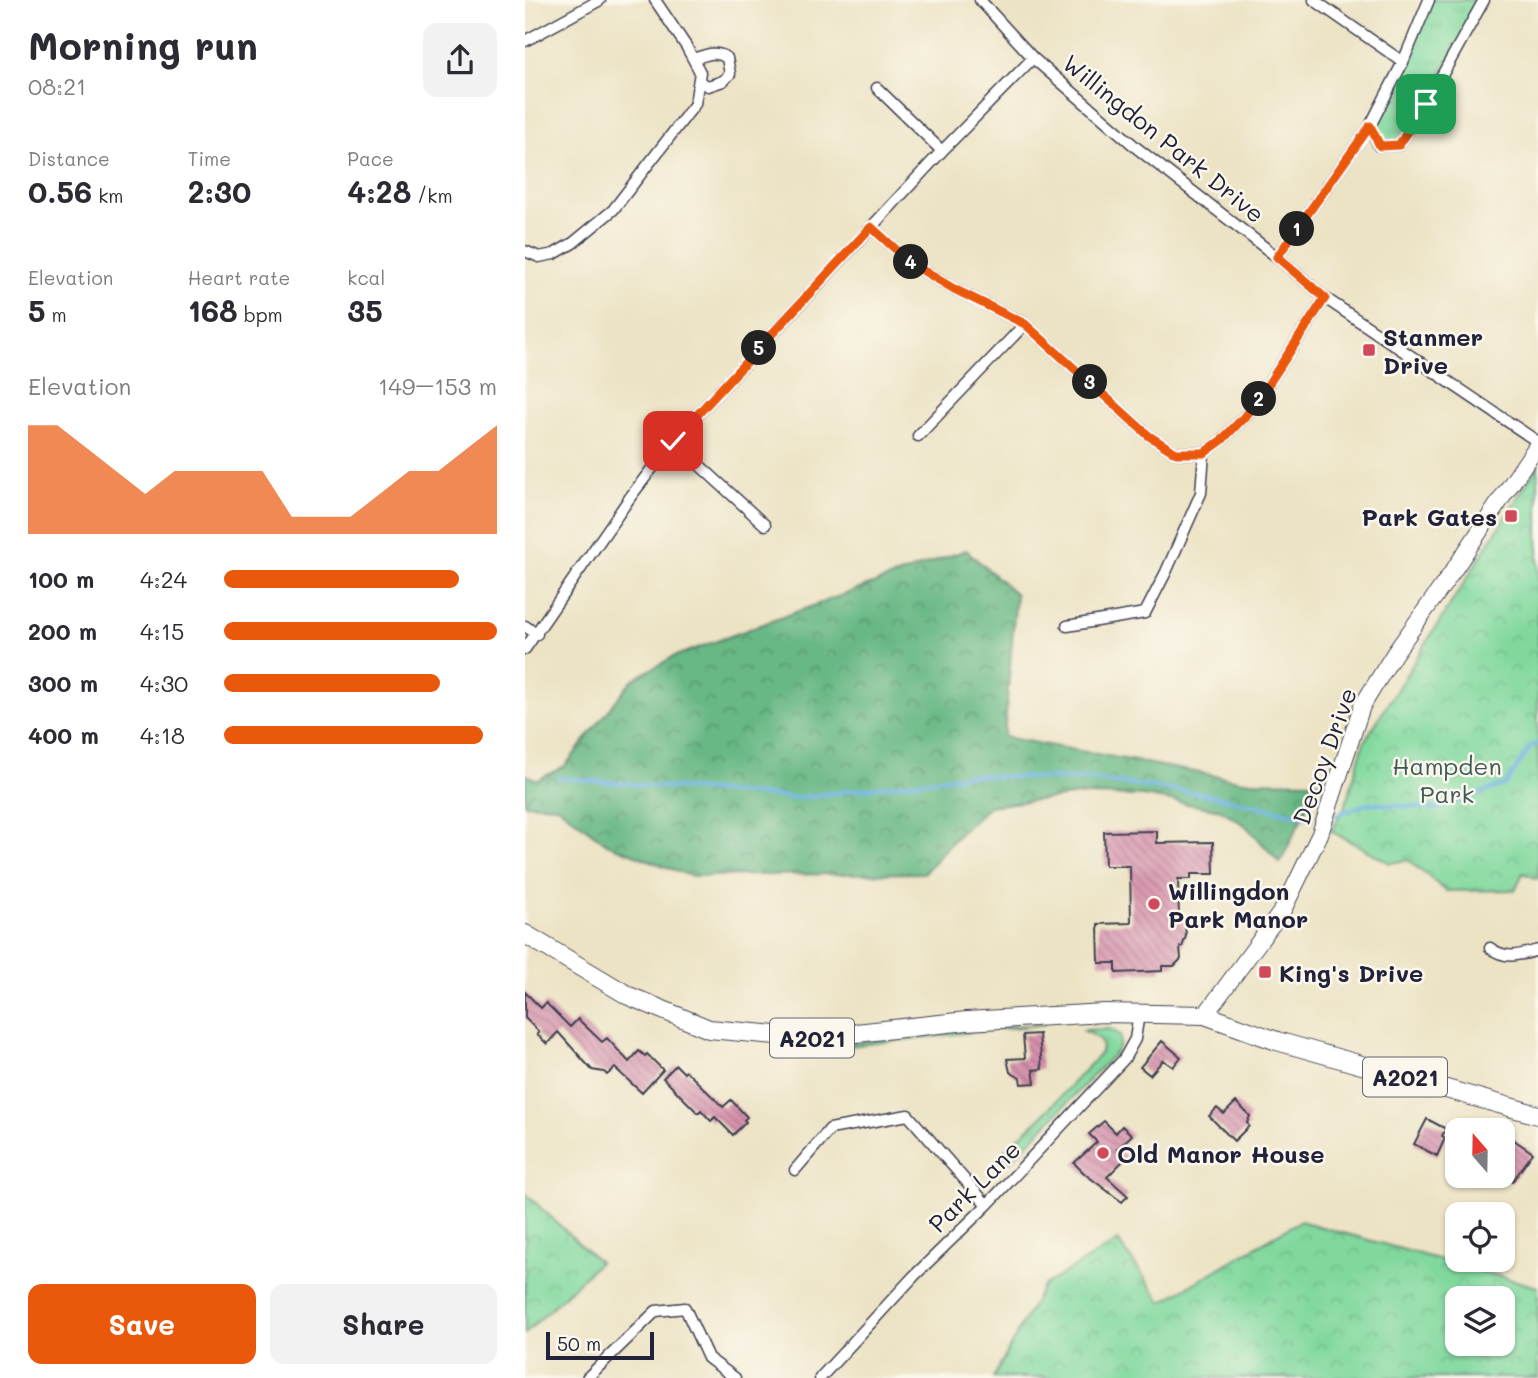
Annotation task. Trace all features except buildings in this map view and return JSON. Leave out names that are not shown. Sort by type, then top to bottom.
[{"type":"main road","name":"A2021","points":[[525,934],[629,996],[709,1029],[810,1038],[967,1021],[1139,1014],[1205,1015],[1277,1041],[1538,1115]]},
{"type":"street","points":[[525,41],[600,0]]},
{"type":"street","points":[[525,251],[539,257],[554,254],[573,243],[613,210],[695,104],[700,72],[655,0]]},
{"type":"street","name":"Willingdon Park Drive","points":[[980,0],[1033,58],[1138,149],[1277,257],[1325,298],[1538,443]]},
{"type":"street","points":[[1314,0],[1403,62]]},
{"type":"street","points":[[1277,257],[1370,126],[1403,62],[1429,0]]},
{"type":"street","points":[[1370,126],[1380,146],[1399,145],[1426,104],[1484,0]]},
{"type":"street","points":[[693,59],[710,53],[720,53],[727,58],[730,74],[708,86],[700,82]]},
{"type":"street","points":[[525,649],[631,496],[673,441],[942,151],[1033,58]]},
{"type":"street","points":[[877,88],[942,151]]},
{"type":"street","points":[[871,227],[912,264],[954,289],[1025,324],[1149,436],[1176,453],[1204,453],[1222,440],[1252,409],[1325,298]]},
{"type":"street","points":[[918,436],[1025,324]]},
{"type":"street","points":[[673,441],[765,525]]},
{"type":"street","name":"Decoy Drive","points":[[1205,1015],[1284,908],[1320,834],[1362,706],[1394,654],[1538,443]]},
{"type":"street","points":[[1067,626],[1145,613],[1201,493],[1204,453]]},
{"type":"street","points":[[525,626],[537,634]]},
{"type":"street","points":[[1490,948],[1500,956],[1521,955],[1538,950]]},
{"type":"street","name":"Park Lane","points":[[820,1378],[914,1276],[987,1205],[1124,1059],[1135,1039],[1139,1014]]},
{"type":"street","points":[[795,1170],[830,1129],[908,1115],[987,1205]]},
{"type":"street","points":[[589,1377],[656,1311],[685,1308],[709,1358],[735,1378]]},
{"type":"green space","points":[[1429,0],[1484,0],[1399,145],[1379,146],[1370,126]]},
{"type":"green space","name":"Hampden Park","points":[[1538,465],[1538,879],[1523,873],[1515,890],[1446,891],[1408,860],[1390,863],[1331,831],[1346,804],[1364,742]]},
{"type":"green space","points":[[966,550],[1016,594],[1004,737],[1244,781],[1319,782],[1280,863],[1246,826],[1221,810],[1143,796],[1079,795],[989,806],[924,873],[690,876],[607,844],[557,806],[525,804],[525,774],[537,780],[565,766],[632,680],[673,657]]},
{"type":"green space","points":[[1045,1024],[814,1050],[817,1047],[947,1031]]},
{"type":"green space","points":[[1110,1029],[1120,1036],[1120,1044],[1115,1053],[1010,1162],[1002,1152],[1040,1118],[1100,1054],[1100,1040],[1083,1030]]},
{"type":"green space","points":[[525,1193],[599,1262],[525,1334]]},
{"type":"green space","points":[[1300,1221],[1445,1261],[1445,1272],[1484,1272],[1538,1287],[1538,1378],[993,1378],[1043,1286],[1118,1241],[1162,1302]]},
{"type":"waterway","points":[[1336,815],[1369,803],[1437,809],[1506,784],[1531,746],[1538,743]]},
{"type":"waterway","points":[[560,778],[796,798],[968,775],[1096,780],[1204,794],[1312,818]]},
{"type":"place","name":"Stanmer Drive","points":[[1369,350]]},
{"type":"place","name":"Park Gates","points":[[1511,516]]},
{"type":"place","name":"Willingdon Park Manor","points":[[1154,904]]},
{"type":"place","name":"King's Drive","points":[[1265,972]]},
{"type":"place","name":"Old Manor House","points":[[1103,1153]]},
{"type":"route","points":[[673,441],[871,227],[912,264],[954,289],[1025,324],[1149,436],[1176,453],[1204,453],[1222,440],[1252,409],[1325,298],[1277,257],[1370,126],[1380,146],[1399,145],[1426,104]]}]
